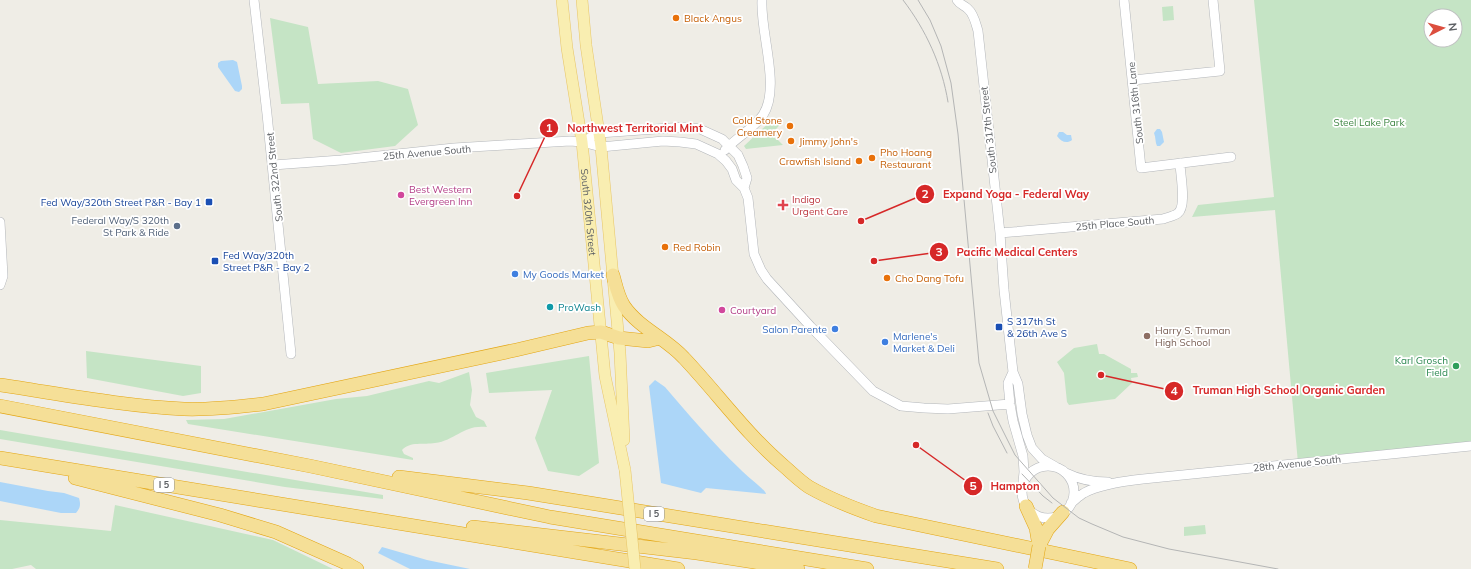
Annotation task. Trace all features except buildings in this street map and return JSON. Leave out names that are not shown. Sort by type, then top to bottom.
[{"type":"highway","points":[[613,275],[618,295],[632,316],[670,344],[684,358],[731,413],[770,454],[802,482],[832,499],[876,516],[1130,569]]},
{"type":"highway","points":[[0,385],[134,405],[185,409],[239,407],[300,396],[516,350],[588,333],[601,332],[619,338],[648,341],[660,338]]},
{"type":"highway","name":"I 5","points":[[0,406],[310,466],[528,493],[997,569]]},
{"type":"highway","points":[[0,458],[220,515],[276,532],[357,569]]},
{"type":"highway","name":"I 5","points":[[0,458],[678,569]]},
{"type":"highway","points":[[310,466],[550,517],[867,569]]},
{"type":"highway","points":[[1026,506],[1042,529]]},
{"type":"highway","points":[[1035,569],[1042,529],[1067,508]]},
{"type":"highway","points":[[328,511],[697,553],[798,569]]},
{"type":"main road","name":"South 320th Street","points":[[562,0],[567,48],[582,142],[605,376],[625,470]]},
{"type":"main road","name":"South 320th Street","points":[[582,0],[586,44],[601,147],[619,338],[625,470],[635,569]]},
{"type":"street","name":"South 322nd Street","points":[[254,0],[291,354]]},
{"type":"street","points":[[762,0],[762,16],[770,80],[769,97],[765,110],[757,122],[729,146],[720,156],[726,161],[736,180],[744,188],[748,198],[753,247],[761,270],[776,291],[872,391],[901,406],[948,409],[1010,404]]},
{"type":"street","name":"South 317th Street","points":[[957,0],[960,4],[969,5],[978,31],[1000,233],[1004,290],[1013,372],[1018,384],[1022,414],[1032,448],[1042,459],[1056,467]]},
{"type":"street","name":"South 316th Lane","points":[[1124,0],[1141,168],[1180,163]]},
{"type":"street","points":[[1133,80],[1220,71],[1213,0]]},
{"type":"street","points":[[582,142],[599,132],[684,127],[700,129],[722,139],[738,155],[747,178],[744,188]]},
{"type":"street","name":"25th Avenue South","points":[[272,165],[341,160],[454,148],[570,141],[582,142],[601,147],[680,142],[696,144],[720,156]]},
{"type":"street","points":[[1180,163],[1231,157]]},
{"type":"street","name":"25th Place South","points":[[1000,233],[1163,219],[1171,217],[1179,213],[1183,202],[1180,163]]},
{"type":"street","points":[[0,222],[3,276],[0,285]]},
{"type":"street","name":"South 317th Street","points":[[1013,372],[1008,382],[1013,421],[1023,456],[1023,484]]},
{"type":"street","name":"28th Avenue South","points":[[1067,508],[1083,493],[1124,482],[1185,473],[1471,446]]},
{"type":"street","points":[[1048,466],[1056,467],[1065,473],[1070,479],[1073,487],[1073,495],[1067,508],[1056,516],[1048,517],[1040,516],[1032,512],[1026,506],[1022,492],[1023,484],[1032,471],[1040,467],[1048,466]]},
{"type":"street","name":"28th Avenue South","points":[[1065,473],[1093,482],[1124,482]]},
{"type":"green space","name":"Steel Lake Park","points":[[1254,0],[1471,0],[1471,446],[1298,463],[1275,210],[1192,217],[1198,205],[1274,197]]},
{"type":"green space","points":[[1173,6],[1174,20],[1163,21],[1162,7]]},
{"type":"green space","points":[[270,18],[308,27],[318,84],[378,81],[408,89],[418,125],[395,146],[341,153],[313,139],[309,103],[281,104]]},
{"type":"green space","points":[[775,117],[782,122],[772,134],[783,145],[746,149],[744,146]]},
{"type":"green space","points":[[1097,344],[1099,354],[1104,354],[1131,369],[1131,373],[1137,373],[1138,377],[1131,378],[1132,383],[1115,399],[1069,405],[1067,402],[1064,373],[1057,362],[1074,348]]},
{"type":"green space","points":[[86,351],[201,366],[201,393],[183,396],[87,378]]},
{"type":"green space","points":[[589,356],[599,463],[579,476],[548,471],[535,438],[552,390],[489,393],[486,373]]},
{"type":"green space","points":[[469,372],[472,390],[470,405],[476,417],[484,421],[487,427],[472,428],[449,439],[435,443],[409,445],[402,450],[404,454],[413,458],[413,460],[188,424],[186,420],[224,419],[336,399],[367,396],[429,381],[439,383]]},
{"type":"green space","points":[[0,430],[383,495],[383,499],[285,487],[0,439]]},
{"type":"green space","points":[[115,505],[273,540],[333,569],[36,569],[31,565],[12,569],[0,569],[0,520],[111,531]]},
{"type":"green space","points":[[1205,525],[1206,534],[1184,536],[1184,527]]},
{"type":"water","points":[[233,60],[237,62],[242,86],[242,89],[239,92],[235,91],[218,67],[218,63],[221,61]]},
{"type":"water","points":[[1157,129],[1160,129],[1162,132],[1164,142],[1160,146],[1157,146],[1154,133]]},
{"type":"water","points":[[1059,132],[1071,135],[1072,140],[1068,142],[1062,141],[1057,136]]},
{"type":"water","points":[[655,380],[665,387],[720,449],[766,494],[706,488],[701,493],[661,483],[649,386]]},
{"type":"water","points":[[0,482],[64,493],[79,498],[80,505],[76,513],[61,513],[0,501]]},
{"type":"water","points":[[382,547],[427,560],[470,569],[410,569],[378,553]]},
{"type":"tram line","points":[[903,0],[919,23],[932,48],[942,75],[948,102]]},
{"type":"tram line","points":[[918,0],[930,20],[941,46],[951,83],[958,134],[979,363],[993,411],[1015,455],[1053,498],[1079,518],[1092,524],[1123,537],[1169,549],[1278,569]]},
{"type":"tram line","points":[[988,413],[1007,453]]},
{"type":"tram line","points":[[1022,474],[1043,496],[1052,503]]},
{"type":"place","name":"Black Angus","points":[[676,18]]},
{"type":"place","name":"Cold Stone Creamery","points":[[790,126]]},
{"type":"place","name":"Jimmy John's","points":[[791,141]]},
{"type":"place","name":"Pho Hoang Restaurant","points":[[872,158]]},
{"type":"place","name":"Crawfish Island","points":[[859,161]]},
{"type":"place","name":"Best Western Evergreen Inn","points":[[401,195]]},
{"type":"place","name":"Northwest Territorial Mint","points":[[517,196]]},
{"type":"place","name":"Fed Way/320th Street P&R - Bay 1","points":[[209,202]]},
{"type":"place","name":"Indigo Urgent Care","points":[[783,205]]},
{"type":"place","name":"Expand Yoga - Federal Way","points":[[861,221]]},
{"type":"place","name":"Federal Way/S 320th St Park & Ride","points":[[177,226]]},
{"type":"place","name":"Red Robin","points":[[665,247]]},
{"type":"place","name":"Fed Way/320th Street P&R - Bay 2","points":[[215,261]]},
{"type":"place","name":"Pacific Medical Centers","points":[[874,261]]},
{"type":"place","name":"My Goods Market","points":[[515,274]]},
{"type":"place","name":"Cho Dang Tofu","points":[[887,278]]},
{"type":"place","name":"ProWash","points":[[550,307]]},
{"type":"place","name":"Courtyard","points":[[722,310]]},
{"type":"place","name":"S 317th St & 26th Ave S","points":[[999,327]]},
{"type":"place","name":"Salon Parente","points":[[835,329]]},
{"type":"place","name":"Harry S. Truman High School","points":[[1147,336]]},
{"type":"place","name":"Marlene's Market & Deli","points":[[885,342]]},
{"type":"place","name":"Karl Grosch Field","points":[[1456,366]]},
{"type":"place","name":"Truman High School Organic Garden","points":[[1101,375]]},
{"type":"place","name":"Hampton","points":[[916,445]]}]
